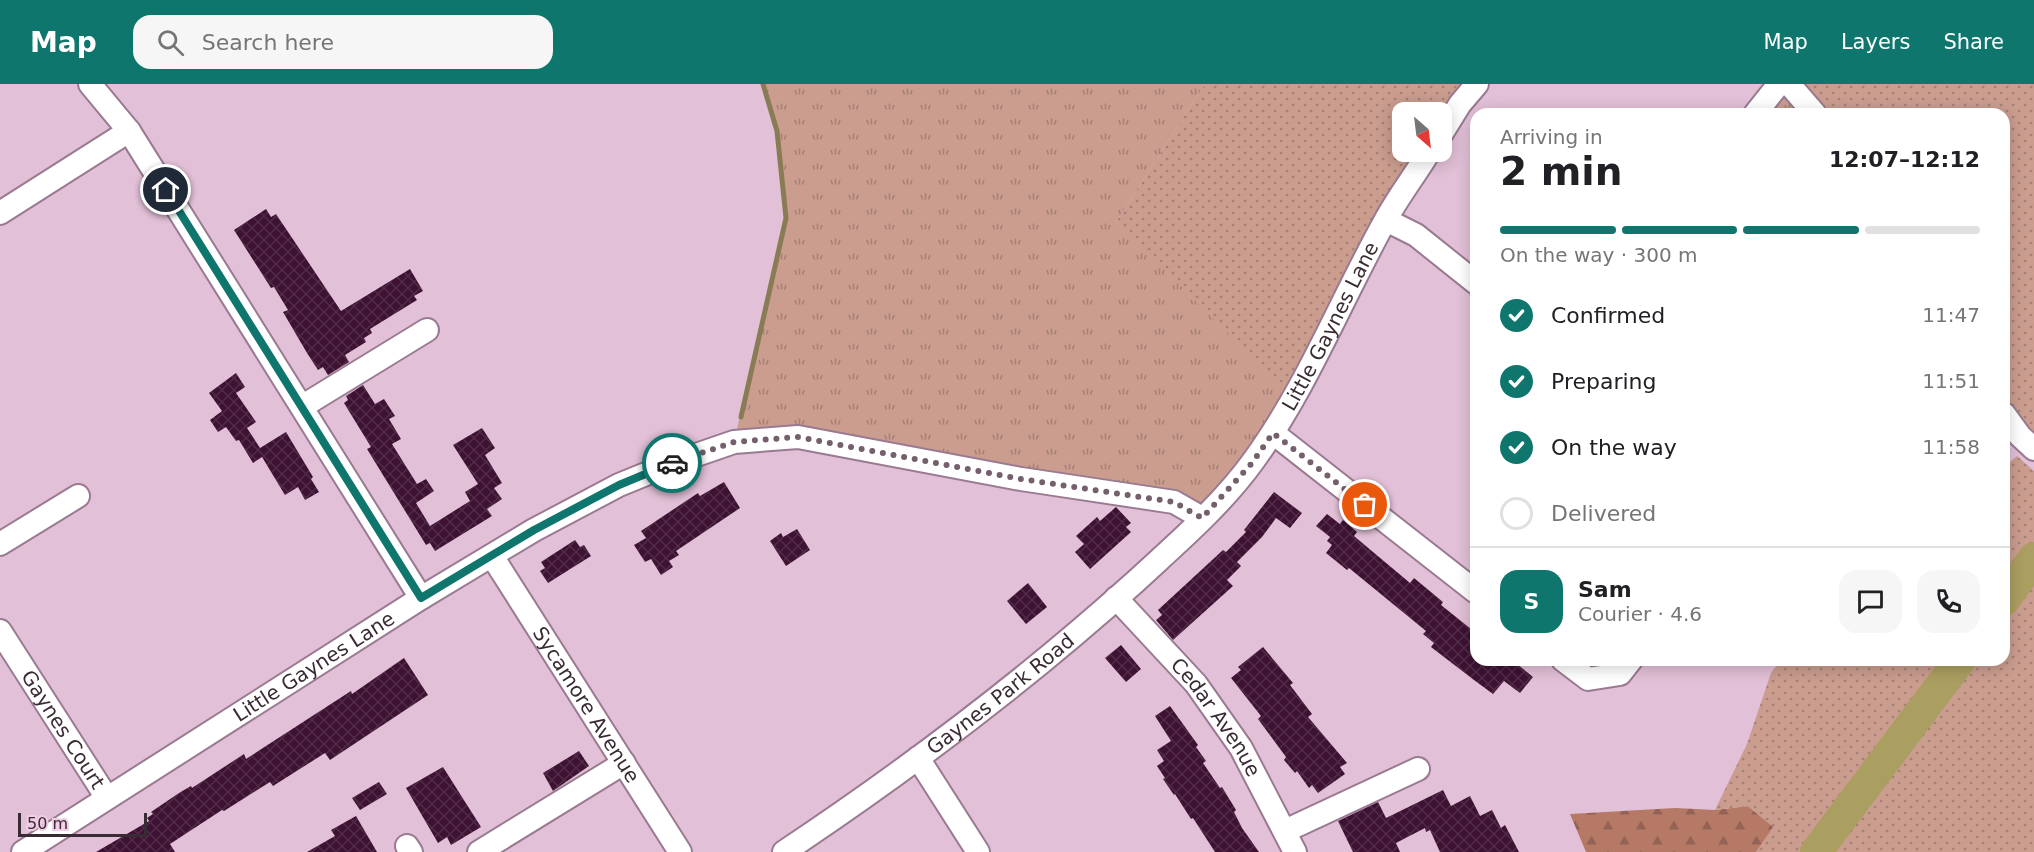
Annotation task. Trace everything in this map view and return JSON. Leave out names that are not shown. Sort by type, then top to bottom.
[{"type":"street","points":[[90,84],[129,131],[421,598]]},
{"type":"street","points":[[1452,117],[1477,84]]},
{"type":"street","points":[[1760,108],[1779,84]]},
{"type":"street","points":[[1789,84],[1810,108]]},
{"type":"street","points":[[0,213],[129,131]]},
{"type":"street","name":"Little Gaynes Lane","points":[[23,852],[421,598],[534,530],[619,485],[734,442],[798,437],[1021,479],[1174,502],[1202,518],[1244,472],[1273,433],[1386,220],[1424,162]]},
{"type":"street","points":[[1386,220],[1416,236],[1470,278]]},
{"type":"street","points":[[303,406],[427,330]]},
{"type":"street","points":[[2010,421],[2034,449]]},
{"type":"street","points":[[1273,433],[1470,587]]},
{"type":"street","points":[[0,544],[78,496]]},
{"type":"street","name":"Gaynes Park Road","points":[[784,852],[918,759],[1010,688],[1116,598],[1202,518]]},
{"type":"street","name":"Sycamore Avenue","points":[[492,556],[680,852]]},
{"type":"street","name":"Cedar Avenue","points":[[1116,598],[1196,684],[1241,748],[1295,852]]},
{"type":"street","name":"Gaynes Court","points":[[0,631],[107,798]]},
{"type":"street","points":[[1571,666],[1588,679],[1620,674],[1626,666]]},
{"type":"street","points":[[918,759],[978,852]]},
{"type":"street","points":[[479,852],[624,763]]},
{"type":"street","points":[[1285,831],[1418,770]]},
{"type":"green space","points":[[763,84],[1205,84],[1116,222],[1295,394],[1202,518],[798,437],[734,442],[786,218],[777,131]]},
{"type":"green space","points":[[1205,84],[1465,84],[1450,102],[1392,102],[1392,162],[1423,162],[1295,394],[1263,368],[1116,222]]},
{"type":"green space","points":[[1779,84],[1808,108],[1760,108]]},
{"type":"green space","points":[[1789,84],[2034,84],[2034,449],[2010,421],[2010,108],[1810,108]]},
{"type":"green space","points":[[2017,456],[2034,471],[2034,852],[1756,852],[1773,827],[1748,806],[1715,810],[1747,744],[1771,673],[1776,666],[2010,666],[2010,462]]},
{"type":"green space","points":[[1748,806],[1774,827],[1756,852],[1586,852],[1570,814],[1675,808],[1715,810]]},
{"type":"building","points":[[266,209],[271,217],[276,214],[341,311],[410,269],[423,291],[414,296],[417,300],[370,329],[372,333],[364,338],[366,342],[345,355],[349,362],[328,375],[323,367],[318,370],[283,312],[288,310],[234,230]]},
{"type":"building","points":[[236,373],[245,387],[236,393],[256,422],[247,428],[260,448],[286,432],[313,477],[311,479],[319,492],[305,500],[298,487],[285,495],[262,457],[253,463],[239,440],[236,441],[226,427],[218,432],[210,420],[222,411],[209,393]]},
{"type":"building","points":[[363,385],[375,404],[384,399],[395,416],[389,419],[401,439],[392,444],[417,484],[426,479],[434,491],[416,503],[430,526],[470,501],[465,492],[478,484],[453,445],[482,428],[495,448],[485,455],[502,483],[494,488],[502,499],[487,509],[492,516],[435,551],[430,543],[426,545],[367,449],[371,447],[344,403],[348,400],[346,396]]},
{"type":"building","points":[[724,482],[740,508],[676,551],[679,555],[669,561],[673,567],[661,575],[651,559],[645,562],[634,545],[646,538],[641,531],[698,493],[700,496]]},
{"type":"building","points":[[1274,492],[1302,513],[1290,528],[1276,518],[1262,537],[1237,562],[1241,566],[1227,580],[1233,586],[1173,640],[1156,620],[1162,615],[1158,610],[1246,532],[1244,530]]},
{"type":"building","points":[[1116,507],[1131,523],[1126,527],[1131,532],[1090,569],[1075,552],[1084,544],[1076,536],[1097,517],[1100,521]]},
{"type":"building","points":[[1327,514],[1340,524],[1343,520],[1357,532],[1354,536],[1410,583],[1414,578],[1443,602],[1441,605],[1470,628],[1470,666],[1519,666],[1533,677],[1520,693],[1504,681],[1493,694],[1431,647],[1434,643],[1423,634],[1426,631],[1349,568],[1347,570],[1326,553],[1332,545],[1327,541],[1330,537],[1316,526]]},
{"type":"building","points":[[797,529],[810,550],[786,566],[770,541],[781,533],[783,537]]},
{"type":"building","points":[[575,540],[580,547],[584,545],[591,556],[548,583],[540,571],[545,568],[541,562]]},
{"type":"building","points":[[1028,583],[1047,607],[1026,624],[1007,601]]},
{"type":"building","points":[[1121,645],[1141,669],[1126,682],[1105,658]]},
{"type":"building","points":[[1263,647],[1293,683],[1290,685],[1312,714],[1308,717],[1347,763],[1340,767],[1345,774],[1318,793],[1312,785],[1309,788],[1297,771],[1295,773],[1284,760],[1286,757],[1258,719],[1261,716],[1231,678],[1241,670],[1238,667]]},
{"type":"building","points":[[404,658],[428,695],[330,760],[325,753],[273,786],[270,782],[224,811],[222,810],[170,844],[175,852],[96,852],[149,821],[147,818],[153,814],[151,812],[179,793],[191,786],[192,788],[244,754],[246,759],[351,691],[352,694]]},
{"type":"building","points":[[1170,706],[1198,745],[1196,747],[1206,761],[1203,763],[1220,788],[1222,787],[1236,810],[1234,812],[1242,828],[1259,852],[1215,852],[1193,818],[1191,819],[1163,779],[1165,778],[1157,766],[1164,761],[1157,750],[1171,741],[1155,716]]},
{"type":"building","points":[[579,751],[589,766],[553,791],[543,773]]},
{"type":"building","points":[[443,767],[481,827],[451,845],[447,837],[438,843],[406,788]]},
{"type":"building","points":[[379,782],[387,794],[360,810],[352,798]]},
{"type":"building","points":[[1443,790],[1451,806],[1470,796],[1480,816],[1492,810],[1501,828],[1505,825],[1519,852],[1440,852],[1430,830],[1426,832],[1425,828],[1396,843],[1400,852],[1353,852],[1338,821],[1378,802],[1386,818]]},
{"type":"building","points":[[356,816],[377,852],[307,852],[335,836],[331,830]]},
{"type":"waterway","points":[[741,417],[786,218],[777,131],[763,84]]},
{"type":"waterway","points":[[2010,592],[2034,558]]},
{"type":"waterway","points":[[1816,852],[1956,666]]},
{"type":"way so far","points":[[672,463],[734,442],[798,437],[1021,479],[1174,502],[1202,518],[1252,463],[1273,433],[1365,505]]},
{"type":"route","points":[[166,190],[421,598],[534,530],[619,485],[672,463]]}]
